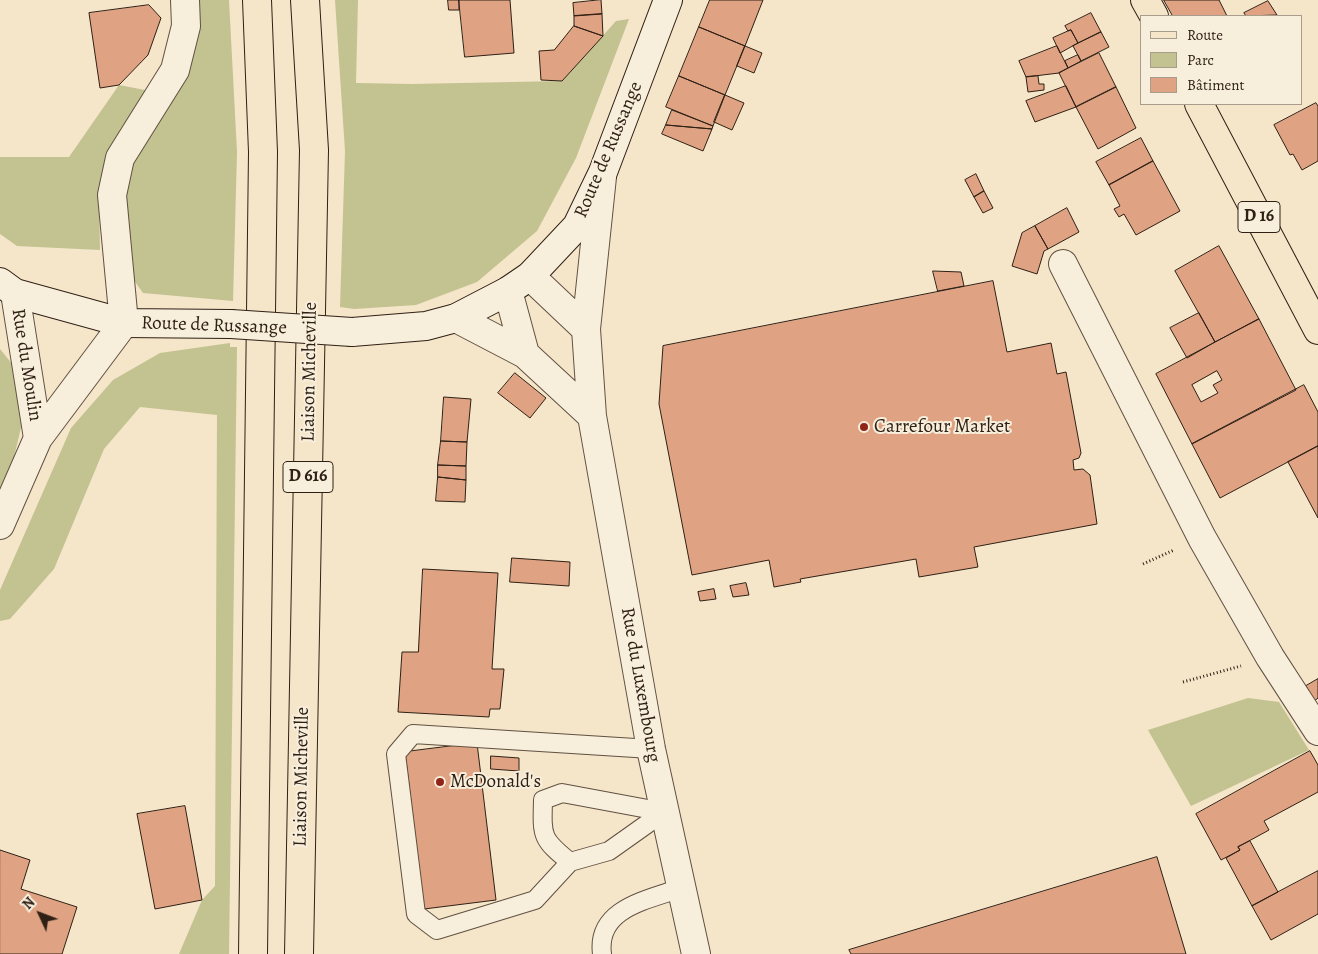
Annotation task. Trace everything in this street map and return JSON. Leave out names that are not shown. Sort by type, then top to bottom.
[{"type":"main road","name":"D 616","points":[[253,954],[263,152],[257,0]]},
{"type":"main road","name":"Liaison Micheville","points":[[299,954],[314,150],[304,0]]},
{"type":"main road","points":[[1145,0],[1153,15]]},
{"type":"main road","name":"D 16","points":[[1200,105],[1318,330]]},
{"type":"street","points":[[124,323],[112,195],[120,158],[175,70],[186,26],[185,0]]},
{"type":"street","name":"Route de Russange","points":[[7,288],[124,323],[231,324],[352,332],[426,326],[456,318],[519,283],[577,226],[603,172],[668,0]]},
{"type":"street","name":"Rue du Luxembourg","points":[[603,172],[586,329],[592,416],[651,749],[696,954]]},
{"type":"street","points":[[1063,264],[1202,538],[1270,657],[1318,731]]},
{"type":"street","points":[[519,283],[586,329]]},
{"type":"street","points":[[519,283],[525,354]]},
{"type":"street","name":"Rue du Moulin","points":[[7,288],[38,438]]},
{"type":"street","points":[[456,318],[525,354],[592,416]]},
{"type":"street","name":"Rue du Moulin","points":[[0,525],[38,438],[124,323]]},
{"type":"lane","points":[[651,749],[413,734],[396,754],[416,914],[437,930],[535,900],[570,862],[609,851],[664,812]]},
{"type":"lane","points":[[570,862],[552,848],[542,830],[543,800],[562,793],[664,812]]},
{"type":"lane","points":[[602,954],[601,943],[608,923],[626,908],[681,888]]},
{"type":"path","points":[[1183,682],[1270,657]]},
{"type":"green space","points":[[198,0],[229,0],[237,152],[233,301],[143,293],[131,276],[126,200],[130,165]]},
{"type":"green space","points":[[335,0],[358,0],[356,83],[412,84],[562,81],[616,21],[629,19],[576,158],[537,231],[477,282],[416,305],[354,309],[340,307],[345,151]]},
{"type":"green space","points":[[119,85],[150,91],[110,153],[99,199],[100,250],[17,246],[0,234],[0,157],[69,157]]},
{"type":"green space","points":[[230,343],[230,347],[237,347],[229,954],[179,954],[202,900],[215,886],[217,415],[140,407],[104,449],[54,569],[10,619],[0,621],[0,590],[71,428],[113,380],[160,353]]},
{"type":"green space","points":[[0,349],[13,365],[25,411],[14,457],[0,489]]},
{"type":"green space","points":[[1248,698],[1279,702],[1309,750],[1191,806],[1148,730]]},
{"type":"building","points":[[448,0],[459,0],[459,10],[449,10]]},
{"type":"building","points":[[459,0],[510,0],[514,53],[465,57]]},
{"type":"building","points":[[601,0],[602,14],[574,16],[573,3]]},
{"type":"building","points":[[710,0],[763,0],[745,46],[699,27]]},
{"type":"building","points":[[1164,0],[1219,0],[1226,15],[1172,15]]},
{"type":"building","points":[[1268,1],[1277,15],[1245,15],[1244,13]]},
{"type":"building","points":[[149,5],[161,18],[148,55],[119,85],[100,88],[89,13]]},
{"type":"building","points":[[1091,13],[1101,32],[1078,43],[1071,30],[1068,31],[1065,26]]},
{"type":"building","points":[[602,14],[603,36],[574,26],[574,16]]},
{"type":"building","points":[[574,26],[603,36],[562,81],[541,80],[539,51],[554,50]]},
{"type":"building","points":[[699,27],[745,46],[725,95],[679,76]]},
{"type":"building","points":[[1071,30],[1078,43],[1060,53],[1053,38]]},
{"type":"building","points":[[1101,32],[1109,47],[1081,61],[1073,46]]},
{"type":"building","points":[[745,46],[762,53],[754,73],[737,66]]},
{"type":"building","points":[[1057,46],[1068,68],[1059,73],[1026,77],[1019,61]]},
{"type":"building","points":[[1099,53],[1116,87],[1076,107],[1059,73]]},
{"type":"building","points":[[1078,55],[1081,61],[1068,68],[1065,61]]},
{"type":"building","points":[[679,76],[725,95],[713,126],[666,107]]},
{"type":"building","points":[[1038,76],[1039,84],[1044,84],[1044,90],[1028,92],[1026,77]]},
{"type":"building","points":[[1066,86],[1076,107],[1035,122],[1026,101]]},
{"type":"building","points":[[1116,87],[1136,128],[1098,149],[1076,107]]},
{"type":"building","points":[[725,95],[744,103],[732,130],[714,122]]},
{"type":"building","points":[[1316,103],[1318,106],[1318,161],[1302,170],[1293,154],[1290,155],[1274,125]]},
{"type":"building","points":[[672,110],[713,126],[712,129],[666,125]]},
{"type":"building","points":[[666,125],[712,129],[703,151],[662,134]]},
{"type":"building","points":[[1141,138],[1153,161],[1109,185],[1096,162]]},
{"type":"building","points":[[1153,161],[1180,211],[1136,235],[1124,214],[1119,217],[1114,209],[1120,206],[1109,185]]},
{"type":"building","points":[[976,174],[984,191],[974,197],[965,180]]},
{"type":"building","points":[[984,191],[993,208],[983,213],[974,197]]},
{"type":"building","points":[[1067,208],[1079,232],[1048,249],[1035,226]]},
{"type":"building","points":[[1035,226],[1048,249],[1044,251],[1037,274],[1012,266],[1022,233]]},
{"type":"building","points":[[1219,246],[1259,319],[1215,342],[1175,271]]},
{"type":"building","points":[[933,271],[961,272],[964,286],[938,291]]},
{"type":"building","points":[[993,281],[1007,352],[1051,343],[1057,374],[1066,372],[1081,453],[1079,458],[1073,460],[1074,470],[1083,469],[1090,475],[1097,524],[974,547],[978,567],[919,577],[916,559],[800,579],[801,582],[774,587],[769,560],[692,575],[659,404],[663,346]]},
{"type":"building","points":[[1199,313],[1215,342],[1187,358],[1170,328]]},
{"type":"building","points":[[1259,319],[1296,390],[1192,444],[1156,374]],"holes":[[[1217,371],[1222,380],[1213,385],[1218,393],[1201,402],[1192,385]]]},
{"type":"building","points":[[515,373],[546,398],[530,418],[498,393]]},
{"type":"building","points":[[1304,385],[1318,412],[1318,446],[1220,498],[1192,444]]},
{"type":"building","points":[[444,397],[471,399],[467,442],[441,441]]},
{"type":"building","points":[[441,441],[467,442],[466,466],[438,465]]},
{"type":"building","points":[[1318,446],[1318,518],[1288,462]]},
{"type":"building","points":[[438,465],[466,466],[466,480],[438,477]]},
{"type":"building","points":[[438,477],[466,480],[465,502],[436,501]]},
{"type":"building","points":[[512,558],[570,562],[569,586],[510,582]]},
{"type":"building","points":[[423,569],[498,573],[492,669],[504,669],[500,709],[490,709],[489,717],[398,712],[402,652],[418,652]]},
{"type":"building","points":[[746,583],[749,595],[733,597],[730,586]]},
{"type":"building","points":[[714,589],[716,599],[700,601],[698,592]]},
{"type":"building","points":[[1318,679],[1318,698],[1314,701],[1306,686]]},
{"type":"building","points":[[477,743],[496,900],[424,909],[405,752]]},
{"type":"building","points":[[1310,751],[1318,765],[1318,792],[1264,821],[1269,830],[1238,847],[1240,850],[1221,860],[1196,814]]},
{"type":"building","points":[[491,756],[519,758],[519,771],[491,769]]},
{"type":"building","points":[[185,806],[202,900],[155,909],[137,814]]},
{"type":"building","points":[[1250,841],[1278,892],[1252,906],[1226,858],[1240,850],[1238,847]]},
{"type":"building","points":[[0,850],[30,860],[21,889],[77,907],[62,954],[0,954]]},
{"type":"building","points":[[1157,857],[1186,954],[851,954],[849,950]]},
{"type":"building","points":[[1318,871],[1318,914],[1271,940],[1252,906]]},
{"type":"place","name":"Carrefour Market","points":[[864,427]]},
{"type":"place","name":"McDonald's","points":[[440,782]]}]
